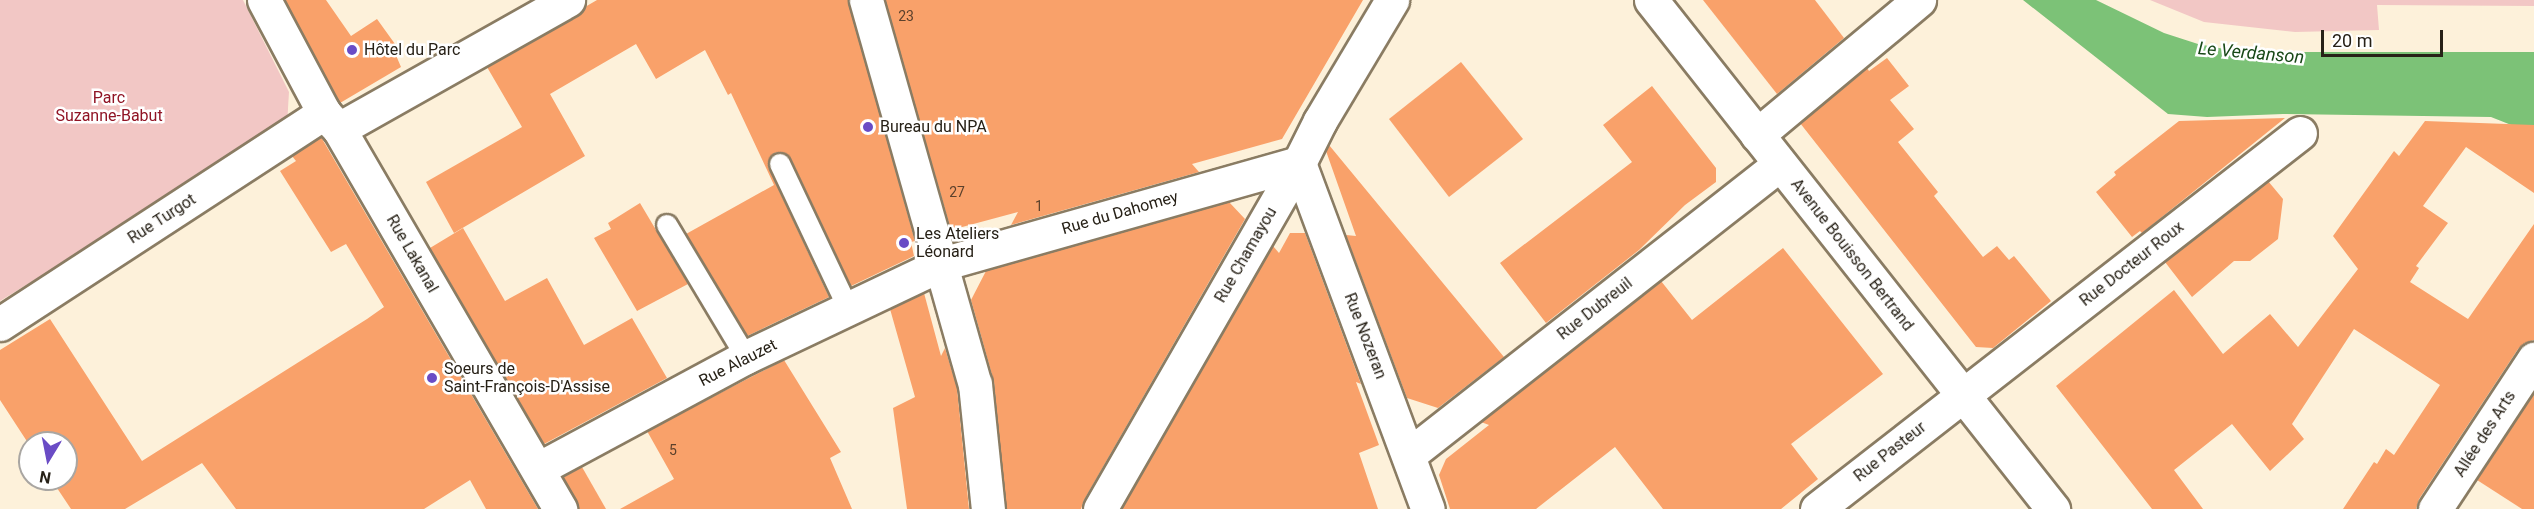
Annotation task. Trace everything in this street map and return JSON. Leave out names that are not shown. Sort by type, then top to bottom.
[{"type":"street","name":"Rue Lakanal","points":[[264,0],[332,121],[560,509]]},
{"type":"street","name":"Rue Turgot","points":[[0,324],[332,121],[568,0]]},
{"type":"street","points":[[866,0],[975,384],[988,509]]},
{"type":"street","name":"Rue Chamayou","points":[[1100,509],[1299,163],[1320,121],[1392,0]]},
{"type":"street","name":"Avenue Bouisson Bertrand","points":[[1652,0],[2053,509]]},
{"type":"street","points":[[1757,135],[1919,0]]},
{"type":"street","name":"Rue Docteur Roux","points":[[1963,396],[2300,133]]},
{"type":"street","name":"Rue du Dahomey","points":[[942,264],[1299,163]]},
{"type":"street","name":"Rue Nozeran","points":[[1299,163],[1410,453],[1428,509]]},
{"type":"street","name":"Rue Dubreuil","points":[[1410,453],[1780,164]]},
{"type":"street","name":"Rue Alauzet","points":[[538,469],[746,357],[942,264]]},
{"type":"street","name":"Allée des Arts","points":[[2435,509],[2534,359]]},
{"type":"street","name":"Rue Pasteur","points":[[1817,509],[1963,396]]},
{"type":"lane","points":[[780,164],[848,308]]},
{"type":"lane","points":[[667,225],[746,357]]},
{"type":"green space","name":"Parc Suzanne-Babut","points":[[0,0],[243,0],[289,92],[287,125],[0,301]]},
{"type":"green space","points":[[2150,0],[2534,0],[2534,6],[2377,5],[2379,30],[2295,32],[2204,22]]},
{"type":"water","name":"Le Verdanson","points":[[2023,0],[2096,0],[2164,33],[2198,44],[2240,52],[2534,52],[2534,134],[2491,117],[2283,114],[2207,117],[2168,114]]},
{"type":"building","name":"Hôtel du Parc","points":[[285,0],[326,0],[351,36],[377,19],[395,44],[392,46],[401,67],[340,103]]},
{"type":"building","points":[[597,0],[848,0],[915,241],[911,242],[914,256],[851,286],[791,159],[782,152],[774,153],[768,162],[769,169],[829,297],[747,336],[686,234],[774,185],[731,93],[728,95],[705,50],[656,79],[636,44],[550,94],[585,156],[454,233],[426,182],[522,127],[487,67],[577,16],[585,7]]},
{"type":"building","points":[[885,0],[1363,0],[1282,139],[1192,164],[1199,172],[1011,225],[1018,212],[951,230]]},
{"type":"building","points":[[1703,0],[1815,0],[1844,38],[1777,94]]},
{"type":"building","points":[[1887,58],[1909,86],[1890,100],[1914,129],[1898,142],[1938,192],[1934,196],[1983,257],[1997,246],[2009,260],[2014,256],[2051,301],[1993,348],[1976,347],[1800,123],[1867,68],[1869,71]]},
{"type":"building","points":[[1461,62],[1523,139],[1449,197],[1389,119]]},
{"type":"building","points":[[1652,86],[1716,168],[1716,182],[1685,205],[1639,250],[1546,323],[1500,263],[1632,162],[1603,125]]},
{"type":"building","points":[[2285,118],[2142,233],[2140,231],[2132,237],[2096,192],[2116,175],[2114,172],[2179,121]]},
{"type":"building","points":[[2425,121],[2534,125],[2534,193],[2466,147],[2423,206],[2448,223],[2416,266],[2419,268],[2410,282],[2468,319],[2534,224],[2534,340],[2518,349],[2419,499],[2416,509],[2343,509],[2374,462],[2377,464],[2386,449],[2394,455],[2440,385],[2354,329],[2292,424],[2304,439],[2270,471],[2232,424],[2174,470],[2203,509],[2152,509],[2056,386],[2174,290],[2223,354],[2270,314],[2298,347],[2358,269],[2333,236],[2394,151],[2399,156]]},
{"type":"building","points":[[321,137],[538,509],[486,509],[470,480],[424,509],[236,509],[202,463],[125,509],[71,509],[59,491],[78,491],[78,431],[20,431],[0,400],[0,350],[50,319],[142,461],[384,307],[346,244],[331,252],[280,171],[296,161],[292,156]]},
{"type":"building","points":[[1329,145],[1504,357],[1438,408],[1407,398],[1346,235],[1356,236],[1326,151]]},
{"type":"building","points":[[2268,181],[2283,199],[2278,239],[2250,261],[2234,261],[2192,297],[2165,262]]},
{"type":"building","points":[[1229,202],[1245,219],[1084,500],[1081,509],[1006,509],[994,382],[971,300],[986,271]]},
{"type":"building","points":[[640,203],[688,284],[637,311],[594,238],[611,229],[608,223]]},
{"type":"building","points":[[463,228],[505,301],[547,278],[584,345],[632,318],[667,378],[544,444],[430,248]]},
{"type":"building","points":[[1290,233],[1305,233],[1361,384],[1356,382],[1379,445],[1359,453],[1378,509],[1122,509],[1273,246],[1279,253]]},
{"type":"building","points":[[1783,248],[1883,374],[1791,444],[1818,479],[1781,509],[1663,509],[1615,447],[1536,509],[1450,509],[1439,475],[1446,459],[1489,425],[1481,422],[1661,281],[1692,320]]},
{"type":"building","points":[[924,293],[941,356],[945,348],[957,388],[969,509],[907,509],[893,408],[915,397],[890,309]]},
{"type":"building","points":[[784,360],[841,452],[830,458],[852,509],[620,509],[674,479],[647,431]]},
{"type":"building","points":[[2534,393],[2534,509],[2522,509],[2477,480]]},
{"type":"building","points":[[582,467],[606,509],[579,509],[563,477]]},
{"type":"place","name":"Hôtel du Parc","points":[[352,50]]},
{"type":"place","name":"Bureau du NPA","points":[[868,127]]},
{"type":"place","name":"Les Ateliers Léonard","points":[[904,243]]},
{"type":"place","name":"Soeurs de Saint-François-D'Assise","points":[[432,378]]}]
